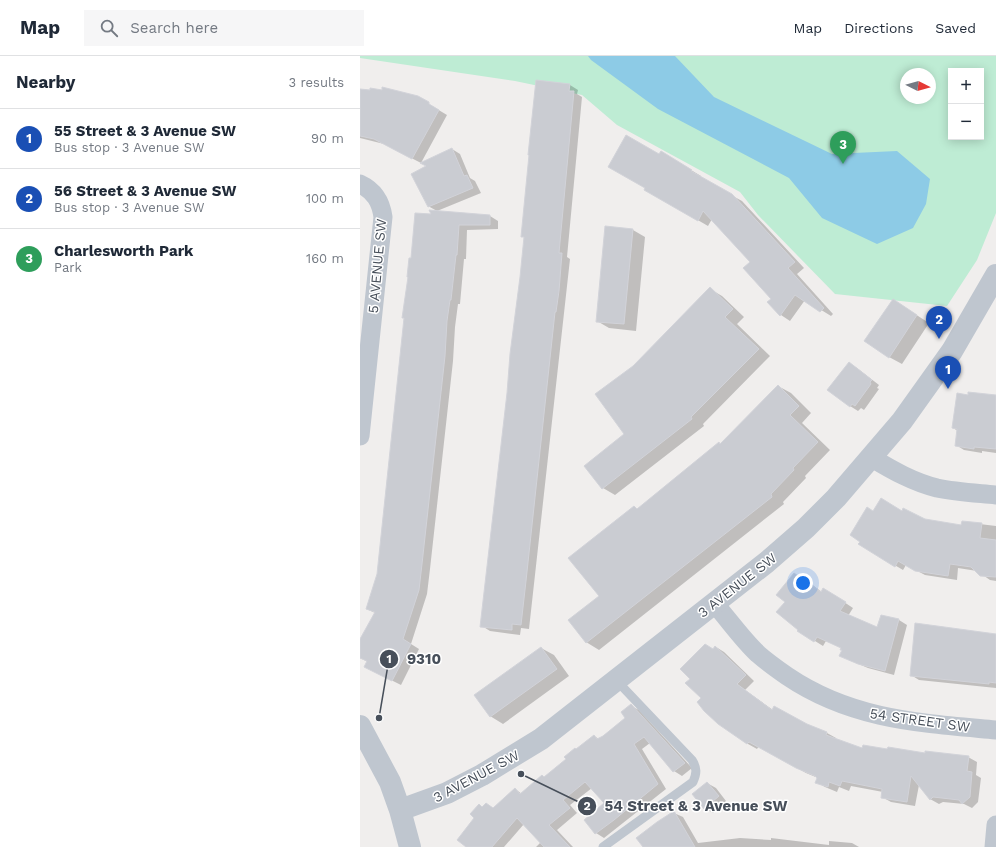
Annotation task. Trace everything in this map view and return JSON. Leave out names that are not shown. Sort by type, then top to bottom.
[{"type":"street","name":"5 AVENUE SW","points":[[360,436],[383,217],[380,201],[367,189]]},
{"type":"street","name":"3 AVENUE SW","points":[[400,810],[447,793],[482,776],[541,739],[767,562],[806,528],[836,498],[872,458],[902,421],[952,351],[996,275]]},
{"type":"street","points":[[872,458],[890,469],[924,484],[953,490],[996,495]]},
{"type":"street","name":"54 STREET SW","points":[[714,603],[758,654],[806,688],[838,703],[872,714],[904,721],[996,730]]},
{"type":"street","points":[[360,726],[390,782],[400,810],[410,847]]},
{"type":"street","points":[[994,847],[996,825]]},
{"type":"lane","points":[[603,847],[693,782],[696,774],[696,766],[692,760],[616,680]]},
{"type":"green space","points":[[360,56],[996,56],[996,213],[977,260],[947,306],[835,294],[758,215],[740,192],[617,125],[582,95],[515,81],[360,58]]},
{"type":"water","points":[[588,56],[675,56],[714,97],[832,154],[897,151],[930,179],[926,204],[913,228],[877,244],[822,218],[789,178],[658,109],[591,60]]},
{"type":"building","points":[[536,80],[570,84],[569,91],[574,91],[559,253],[562,253],[559,291],[555,312],[521,625],[512,624],[512,630],[480,627],[520,277],[524,237],[521,237]]},
{"type":"building","points":[[382,87],[418,96],[439,110],[412,159],[374,139],[360,136],[360,89],[370,90],[370,88],[382,90]]},
{"type":"building","points":[[626,135],[659,154],[661,151],[692,170],[691,171],[732,194],[795,262],[788,268],[824,308],[820,312],[795,295],[780,316],[767,302],[771,299],[743,268],[750,262],[703,211],[698,221],[644,190],[645,188],[608,167]]},
{"type":"building","points":[[452,148],[464,176],[467,175],[473,188],[428,207],[411,174],[426,166],[420,163]]},
{"type":"building","points":[[429,210],[490,215],[490,225],[459,225],[457,255],[447,321],[445,356],[419,590],[403,639],[411,644],[392,681],[364,667],[367,661],[360,658],[360,639],[375,612],[366,609],[377,574],[404,318],[402,318],[408,277],[409,258],[411,258],[415,213],[431,214]]},
{"type":"building","points":[[605,226],[633,229],[624,324],[596,322]]},
{"type":"building","points":[[710,287],[733,309],[725,317],[759,349],[691,417],[692,419],[602,489],[584,466],[624,434],[595,394],[633,366]]},
{"type":"building","points":[[893,299],[917,315],[889,358],[864,341]]},
{"type":"building","points":[[849,362],[872,380],[870,382],[871,384],[855,406],[852,404],[850,407],[827,390]]},
{"type":"building","points":[[778,385],[799,406],[790,415],[818,442],[771,494],[772,497],[586,643],[568,620],[599,596],[568,558],[634,506],[637,509],[719,442],[720,444]]},
{"type":"building","points":[[968,392],[996,395],[996,449],[974,447],[974,449],[955,446],[957,429],[952,428],[957,393],[968,395]]},
{"type":"building","points":[[881,498],[902,511],[903,508],[925,519],[961,525],[962,521],[982,523],[980,538],[996,540],[996,577],[980,576],[971,567],[950,564],[948,576],[915,571],[898,561],[895,567],[858,544],[860,542],[850,535],[867,507],[873,511]]},
{"type":"building","points":[[794,573],[821,592],[823,588],[846,602],[840,611],[877,627],[881,615],[899,619],[885,671],[858,664],[839,656],[842,650],[840,650],[841,648],[817,637],[814,642],[797,631],[798,630],[776,612],[785,602],[776,595]]},
{"type":"building","points":[[915,623],[996,634],[996,683],[989,682],[989,684],[910,676]]},
{"type":"building","points":[[705,644],[713,649],[715,646],[746,675],[737,684],[772,710],[774,706],[807,724],[827,732],[826,735],[862,748],[863,745],[887,749],[888,747],[925,753],[925,751],[969,756],[967,771],[972,772],[970,797],[962,804],[959,800],[933,797],[930,800],[911,776],[907,802],[881,798],[882,789],[842,781],[840,786],[829,782],[828,787],[815,783],[817,778],[815,776],[796,768],[749,742],[747,744],[718,724],[704,711],[697,702],[701,698],[685,683],[690,679],[680,669]]},
{"type":"building","points":[[541,647],[557,669],[490,717],[474,695]]},
{"type":"building","points":[[631,704],[685,763],[673,772],[644,737],[634,744],[658,784],[614,820],[595,834],[584,820],[604,803],[585,782],[563,800],[570,808],[549,825],[570,847],[544,847],[517,818],[492,847],[466,847],[457,840],[474,818],[470,814],[479,804],[482,807],[486,803],[493,808],[515,788],[520,794],[542,775],[544,777],[566,759],[564,757],[575,748],[576,749],[594,735],[597,739],[603,736],[625,718],[621,712]]},
{"type":"building","points":[[707,782],[719,796],[704,809],[692,794]]},
{"type":"building","points":[[674,811],[695,847],[643,847],[636,838]]},
{"type":"place","name":"Charlesworth Park","points":[[843,164]]},
{"type":"place","name":"56 Street & 3 Avenue SW","points":[[939,339]]},
{"type":"place","name":"55 Street & 3 Avenue SW","points":[[948,389]]},
{"type":"place","name":"9310","points":[[379,718]]},
{"type":"place","name":"54 Street & 3 Avenue SW","points":[[521,774]]}]
